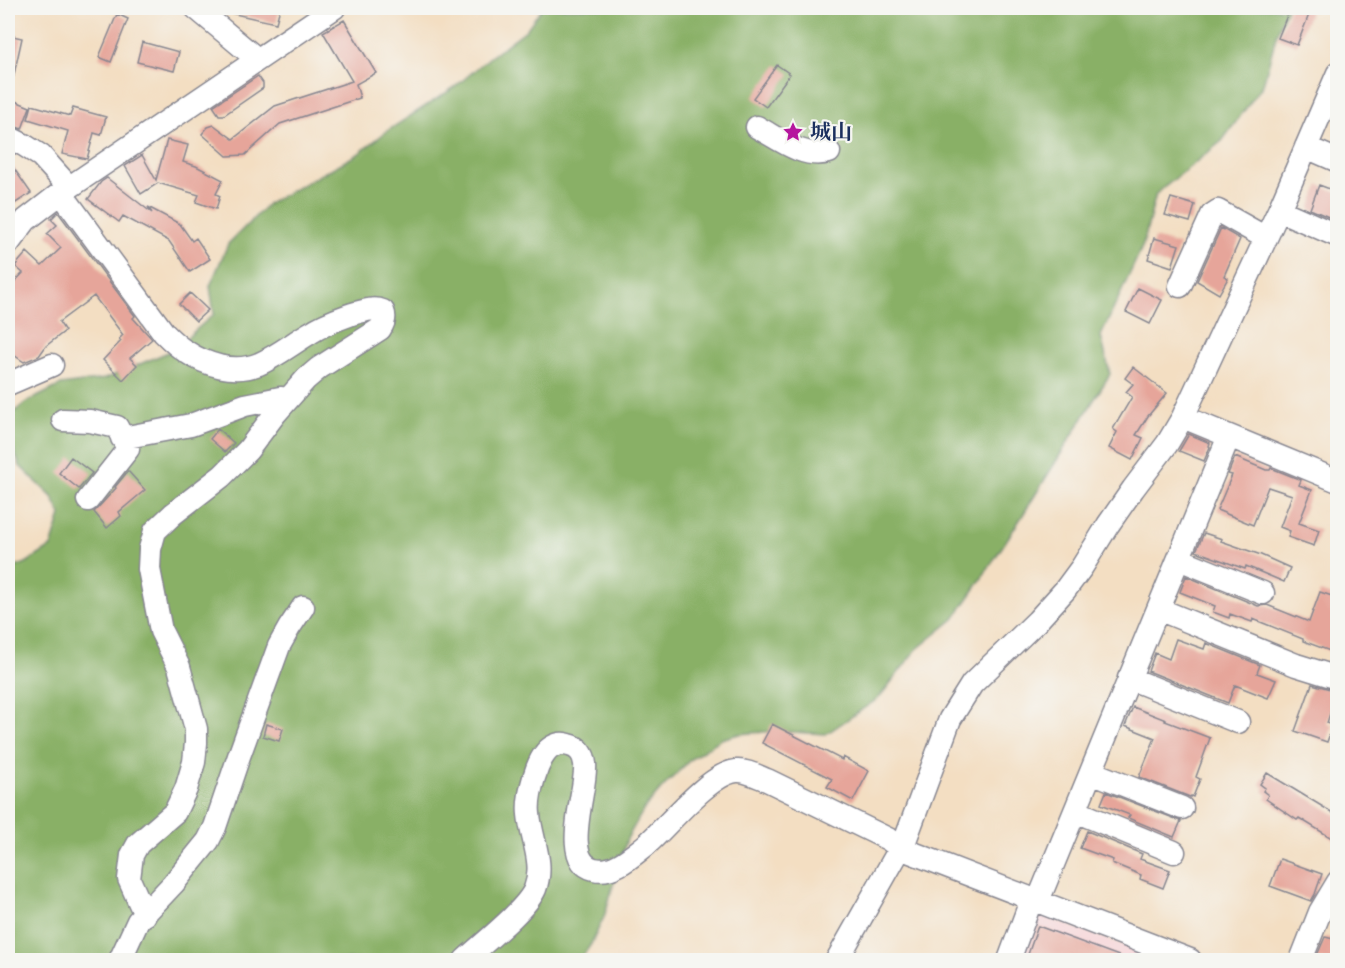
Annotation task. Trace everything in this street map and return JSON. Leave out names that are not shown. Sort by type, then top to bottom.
[{"type":"street","points":[[196,8],[257,59]]},
{"type":"street","points":[[8,244],[26,220],[65,190],[334,8]]},
{"type":"street","points":[[837,960],[906,838],[957,706],[972,684],[1037,621],[1065,590],[1133,489],[1167,444],[1183,417],[1279,210],[1338,73]]},
{"type":"street","points":[[757,128],[807,153],[829,152]]},
{"type":"street","points":[[8,137],[41,156],[164,333],[184,351],[207,363],[230,369],[256,365],[333,320],[378,309],[383,311],[385,318],[380,328],[306,379],[275,414],[248,450],[222,476],[155,531],[150,549],[149,569],[162,631],[179,668],[196,729],[196,742],[194,762],[186,789],[175,812],[138,844],[132,855],[129,879],[145,915]]},
{"type":"street","points":[[1306,147],[1338,161]]},
{"type":"street","points":[[1279,210],[1338,236]]},
{"type":"street","points":[[1180,286],[1212,215],[1218,211],[1266,238]]},
{"type":"street","points":[[8,384],[52,365]]},
{"type":"street","points":[[122,438],[191,425],[245,405],[280,398],[288,399]]},
{"type":"street","points":[[1183,417],[1338,481]]},
{"type":"street","points":[[63,420],[90,421],[117,427],[128,449],[88,500]]},
{"type":"street","points":[[1009,960],[1075,811],[1229,436]]},
{"type":"street","points":[[1179,559],[1263,593]]},
{"type":"street","points":[[120,960],[138,921],[173,885],[208,841],[279,646],[303,607]]},
{"type":"street","points":[[1158,609],[1296,665],[1338,678]]},
{"type":"street","points":[[1129,678],[1238,722]]},
{"type":"street","points":[[465,960],[520,909],[534,891],[539,864],[528,812],[530,801],[538,765],[546,751],[562,743],[573,745],[582,751],[585,765],[577,836],[578,852],[583,864],[591,869],[600,870],[616,866],[635,854],[706,788],[726,774],[738,771],[766,780],[888,839],[900,848],[1191,960]]},
{"type":"street","points":[[1091,772],[1182,807]]},
{"type":"street","points":[[1075,811],[1174,852]]},
{"type":"street","points":[[1301,960],[1320,912],[1338,882]]},
{"type":"shaded area","points":[[1040,915],[1165,960],[1015,960],[1030,918]]},
{"type":"green space","points":[[542,8],[1287,8],[1277,33],[1263,85],[1222,141],[1156,194],[1143,245],[1101,336],[1110,374],[1021,518],[954,619],[916,650],[879,698],[826,734],[775,731],[739,734],[721,739],[692,758],[644,809],[627,839],[604,917],[591,944],[580,960],[8,960],[8,570],[26,563],[51,547],[61,515],[52,497],[20,466],[8,435],[11,415],[25,403],[61,385],[105,379],[173,350],[214,314],[210,286],[228,244],[269,203],[358,154],[387,131],[455,87],[526,30]]},
{"type":"building","points":[[231,8],[280,8],[276,23],[230,13]]},
{"type":"building","points":[[1290,8],[1310,12],[1297,45],[1278,38]]},
{"type":"building","points":[[117,14],[128,19],[111,62],[99,57]]},
{"type":"building","points":[[344,20],[376,73],[356,84],[360,98],[280,124],[245,155],[227,156],[202,134],[208,127],[214,125],[233,139],[275,106],[352,81],[323,32]]},
{"type":"building","points":[[8,35],[22,38],[13,79],[8,78]]},
{"type":"building","points":[[142,42],[179,52],[174,71],[137,62]]},
{"type":"building","points":[[777,65],[790,74],[766,107],[753,98]]},
{"type":"building","points":[[258,76],[263,83],[263,88],[224,115],[219,115],[213,106]]},
{"type":"building","points":[[8,98],[30,107],[22,129],[8,124]]},
{"type":"building","points":[[32,105],[70,116],[73,108],[106,117],[101,135],[94,133],[87,159],[62,154],[68,131],[28,119]]},
{"type":"building","points":[[167,140],[188,145],[183,162],[223,180],[216,194],[220,196],[216,209],[196,202],[199,195],[158,183],[141,194],[125,166],[142,155],[156,180]]},
{"type":"building","points":[[8,160],[31,193],[8,208]]},
{"type":"building","points":[[107,178],[152,213],[148,207],[180,224],[192,241],[196,238],[210,259],[190,272],[169,241],[123,216],[119,222],[88,199]]},
{"type":"building","points":[[1319,185],[1338,192],[1338,221],[1310,209]]},
{"type":"building","points":[[1171,198],[1195,205],[1190,222],[1165,215]]},
{"type":"building","points":[[58,212],[135,316],[133,318],[152,339],[130,358],[137,365],[123,380],[103,360],[121,341],[119,339],[123,335],[94,296],[59,322],[65,331],[46,346],[39,356],[24,362],[8,351],[8,289],[23,273],[15,266],[27,252],[42,266],[61,248],[47,234],[57,225],[51,219]]},
{"type":"building","points":[[1221,228],[1240,239],[1224,276],[1228,278],[1219,294],[1197,281]]},
{"type":"building","points":[[1154,238],[1179,245],[1172,267],[1148,259]]},
{"type":"building","points":[[1138,288],[1162,300],[1150,324],[1126,312]]},
{"type":"building","points":[[190,293],[208,310],[196,321],[179,304]]},
{"type":"building","points":[[1133,367],[1167,393],[1136,435],[1143,438],[1132,460],[1109,448],[1117,432],[1113,429],[1132,397],[1126,392],[1133,384],[1125,378]]},
{"type":"building","points":[[218,429],[234,443],[225,452],[210,439]]},
{"type":"building","points":[[1189,434],[1210,443],[1204,461],[1179,451]]},
{"type":"building","points":[[71,457],[92,473],[79,489],[59,473]]},
{"type":"building","points":[[1235,457],[1266,470],[1271,468],[1301,480],[1299,485],[1312,490],[1299,523],[1319,530],[1314,546],[1288,537],[1290,531],[1280,527],[1292,495],[1268,487],[1253,525],[1217,510],[1232,475],[1228,474]]},
{"type":"building","points":[[128,471],[145,490],[119,512],[121,516],[107,528],[94,512]]},
{"type":"building","points":[[1204,533],[1290,568],[1284,582],[1246,566],[1245,569],[1196,551]]},
{"type":"building","points":[[1186,576],[1258,606],[1267,605],[1309,622],[1320,592],[1338,598],[1338,654],[1253,619],[1252,622],[1230,614],[1229,618],[1213,612],[1215,606],[1180,592]]},
{"type":"building","points":[[1176,639],[1204,649],[1206,643],[1260,665],[1257,673],[1276,680],[1268,698],[1235,685],[1228,703],[1148,671],[1155,653],[1169,659]]},
{"type":"building","points":[[1312,684],[1337,691],[1327,723],[1333,725],[1327,742],[1295,731]]},
{"type":"building","points":[[1133,707],[1210,738],[1196,777],[1200,779],[1193,797],[1139,777],[1155,738],[1125,726]]},
{"type":"building","points":[[266,724],[283,729],[279,741],[263,736]]},
{"type":"building","points":[[772,724],[842,760],[843,757],[869,771],[853,801],[827,787],[832,779],[762,743]]},
{"type":"building","points":[[1267,773],[1338,816],[1338,842],[1299,818],[1297,820],[1266,799],[1268,795],[1260,784]]},
{"type":"building","points":[[1106,792],[1181,821],[1174,837],[1128,818],[1130,815],[1101,804]]},
{"type":"building","points":[[1087,831],[1142,854],[1140,859],[1170,870],[1163,888],[1140,879],[1141,875],[1112,863],[1113,860],[1080,848]]},
{"type":"building","points":[[1280,859],[1322,874],[1311,901],[1270,886]]},
{"type":"building","points":[[1038,926],[1127,959],[1127,960],[1026,960]]},
{"type":"building","points":[[1325,937],[1338,940],[1338,960],[1315,960]]},
{"type":"place","name":"城山","points":[[793,132]]}]
